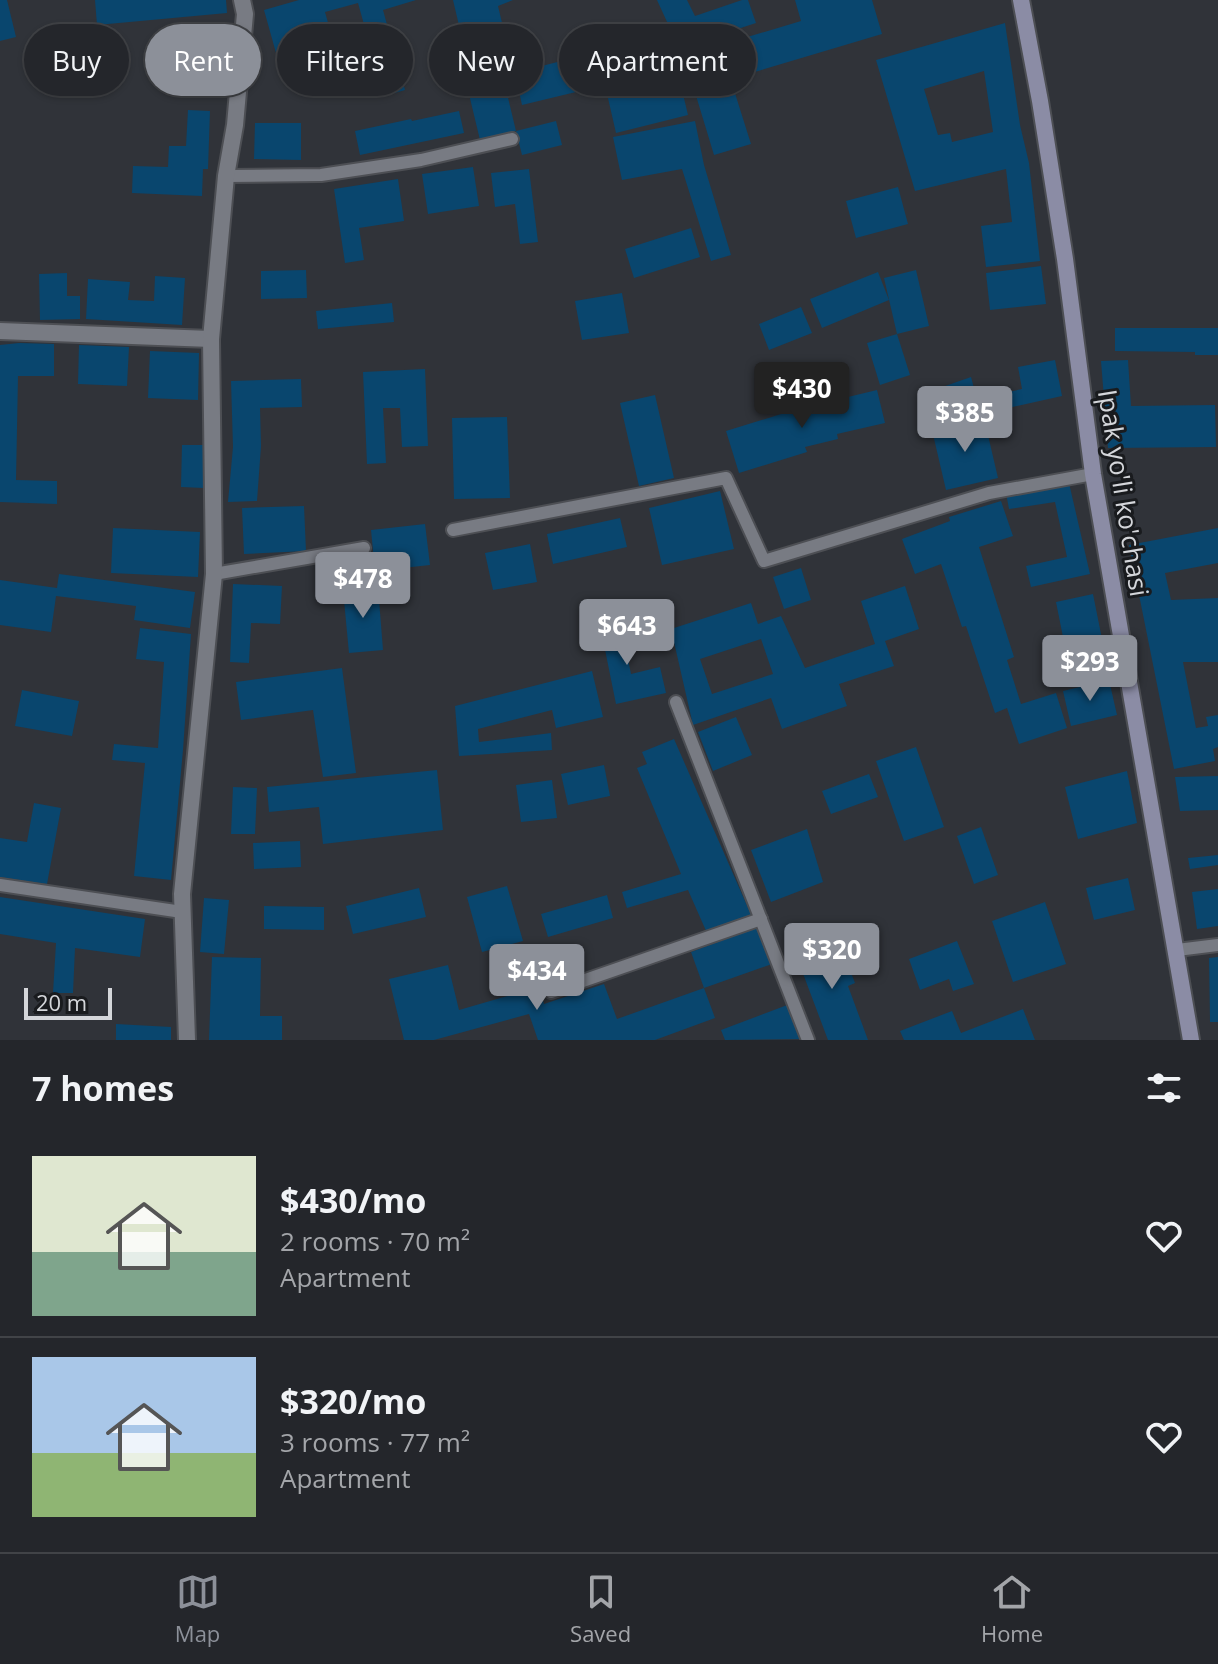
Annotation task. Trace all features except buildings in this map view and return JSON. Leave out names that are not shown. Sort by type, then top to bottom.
[{"type":"main road","name":"Ipak yo'li ko'chasi","points":[[1021,0],[1065,259],[1093,474],[1191,1040]]},
{"type":"street","points":[[187,1040],[182,912],[214,574],[211,339],[226,176],[235,125],[245,14],[242,0]]},
{"type":"street","points":[[0,331],[211,339]]},
{"type":"lane","points":[[226,176],[321,175],[421,160],[512,139]]},
{"type":"lane","points":[[453,530],[726,478],[764,561],[989,493],[1093,474]]},
{"type":"lane","points":[[214,574],[364,548]]},
{"type":"lane","points":[[676,702],[808,1040]]},
{"type":"lane","points":[[0,885],[182,912]]},
{"type":"lane","points":[[551,992],[761,919]]},
{"type":"lane","points":[[1177,950],[1218,945]]}]
